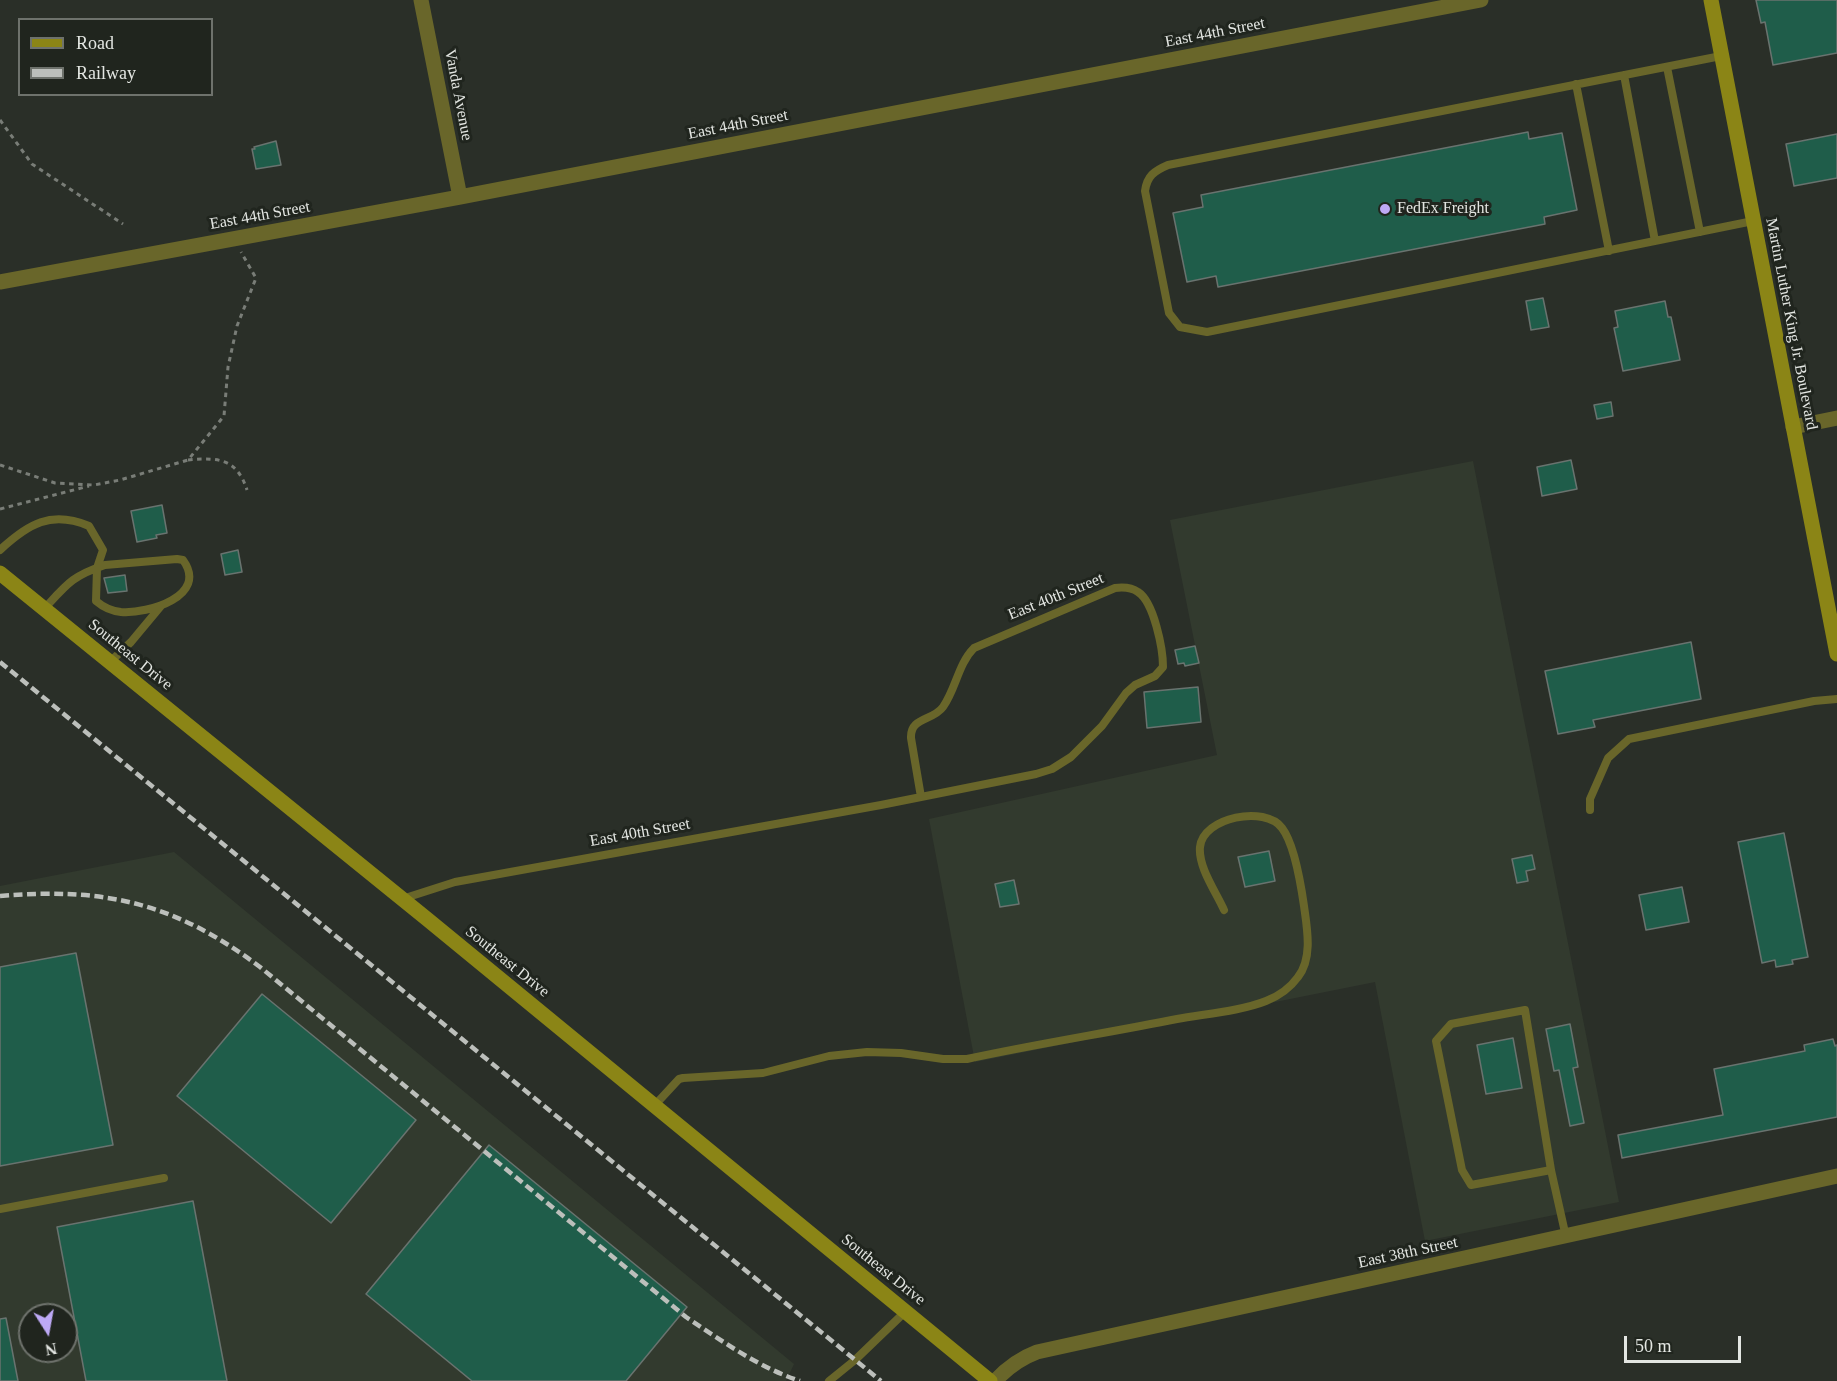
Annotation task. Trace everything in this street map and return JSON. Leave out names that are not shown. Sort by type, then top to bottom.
[{"type":"main road","name":"Martin Luther King Jr. Boulevard","points":[[1711,0],[1837,654]]},
{"type":"main road","name":"Southeast Drive","points":[[0,573],[990,1381]]},
{"type":"street","name":"Vanda Avenue","points":[[421,0],[460,197]]},
{"type":"street","name":"East 44th Street","points":[[0,282],[460,197],[1481,0]]},
{"type":"street","points":[[1793,427],[1837,418]]},
{"type":"street","name":"East 38th Street","points":[[995,1381],[1025,1356],[1037,1352],[1837,1176]]},
{"type":"lane","points":[[1721,56],[1179,162],[1154,171],[1146,180],[1145,191],[1169,313],[1180,327],[1207,332],[1753,221]]},
{"type":"lane","points":[[1667,67],[1700,232]]},
{"type":"lane","points":[[1624,75],[1655,241]]},
{"type":"lane","points":[[1576,84],[1609,250]]},
{"type":"lane","points":[[0,550],[13,538],[45,520],[62,518],[89,526],[103,550],[97,568],[96,601],[105,608],[121,612],[140,611],[176,599],[187,588],[190,576],[188,567],[183,560],[147,561],[97,568],[72,579],[44,609]]},
{"type":"lane","name":"East 40th Street","points":[[401,899],[455,882],[921,797],[1052,769],[1071,757],[1102,726],[1130,689],[1151,678],[1162,668],[1161,647],[1155,622],[1149,605],[1142,595],[1136,590],[1115,588],[974,648],[966,658],[943,708],[918,722],[911,730],[921,797]]},
{"type":"lane","points":[[110,662],[131,642],[161,605]]},
{"type":"lane","points":[[1590,810],[1590,799],[1608,758],[1629,739],[1814,701],[1837,699]]},
{"type":"lane","points":[[654,1106],[679,1079],[683,1078],[763,1073],[829,1056],[867,1052],[967,1059],[1227,1010],[1271,999],[1290,987],[1300,975],[1305,965],[1307,944],[1303,898],[1288,835],[1279,823],[1269,817],[1230,819],[1212,827],[1202,838],[1200,850],[1203,863],[1224,910]]},
{"type":"lane","points":[[1551,1170],[1471,1185],[1462,1170],[1436,1041],[1451,1024],[1525,1010],[1551,1170],[1566,1237]]},
{"type":"lane","points":[[0,1209],[164,1178]]},
{"type":"lane","points":[[829,1381],[855,1360],[905,1312]]},
{"type":"path","points":[[0,120],[32,164],[123,224]]},
{"type":"path","points":[[188,460],[224,416],[228,367],[237,326],[256,278],[234,238]]},
{"type":"path","points":[[0,509],[120,480],[188,460],[209,459],[230,463],[238,470],[247,490]]},
{"type":"path","points":[[0,465],[55,483],[94,485]]},
{"type":"shaded area","points":[[1473,461],[1619,1202],[1425,1241],[1375,982],[975,1062],[929,819],[1217,755],[1170,520]]},
{"type":"shaded area","points":[[174,852],[794,1364],[786,1381],[0,1381],[0,886]]},
{"type":"building","points":[[1756,0],[1837,0],[1837,53],[1773,65],[1765,22],[1761,23]]},
{"type":"building","name":"FedEx Freight","points":[[1528,132],[1529,139],[1562,133],[1577,210],[1544,217],[1545,224],[1218,287],[1216,276],[1187,282],[1173,213],[1203,207],[1201,195]]},
{"type":"building","points":[[1837,134],[1837,178],[1794,186],[1786,144]]},
{"type":"building","points":[[276,141],[281,165],[256,169],[252,149]]},
{"type":"building","points":[[1543,298],[1549,327],[1531,330],[1526,301]]},
{"type":"building","points":[[1665,301],[1668,317],[1671,317],[1680,360],[1623,371],[1614,328],[1618,327],[1615,311]]},
{"type":"building","points":[[1611,402],[1613,416],[1597,419],[1594,405]]},
{"type":"building","points":[[1571,460],[1577,489],[1542,496],[1537,467]]},
{"type":"building","points":[[162,505],[167,533],[156,535],[157,538],[137,542],[131,511]]},
{"type":"building","points":[[238,550],[242,572],[225,575],[221,554]]},
{"type":"building","points":[[125,575],[127,591],[108,593],[104,578]]},
{"type":"building","points":[[1691,642],[1701,699],[1593,720],[1595,727],[1558,734],[1545,671]]},
{"type":"building","points":[[1195,646],[1199,663],[1185,666],[1184,663],[1178,664],[1175,650]]},
{"type":"building","points":[[1198,687],[1201,722],[1147,728],[1144,692]]},
{"type":"building","points":[[1784,833],[1808,957],[1792,960],[1793,964],[1776,967],[1775,960],[1762,963],[1738,842]]},
{"type":"building","points":[[1269,851],[1275,881],[1245,887],[1238,857]]},
{"type":"building","points":[[1532,855],[1535,869],[1526,871],[1528,881],[1517,883],[1512,859]]},
{"type":"building","points":[[1014,880],[1019,904],[1000,907],[995,884]]},
{"type":"building","points":[[1682,887],[1689,922],[1646,930],[1639,895]]},
{"type":"building","points":[[76,953],[113,1145],[0,1166],[0,967]]},
{"type":"building","points":[[262,994],[416,1120],[331,1223],[177,1096]]},
{"type":"building","points":[[1570,1024],[1578,1067],[1573,1068],[1584,1123],[1570,1126],[1559,1070],[1554,1071],[1546,1029]]},
{"type":"building","points":[[1513,1038],[1522,1088],[1486,1094],[1477,1045]]},
{"type":"building","points":[[1833,1039],[1835,1046],[1837,1045],[1837,1117],[1622,1158],[1618,1135],[1723,1115],[1714,1069],[1805,1051],[1804,1045]]},
{"type":"building","points":[[489,1145],[687,1307],[626,1381],[472,1381],[366,1294]]},
{"type":"building","points":[[193,1201],[227,1381],[86,1381],[78,1339],[78,1303],[71,1303],[57,1227]]},
{"type":"building","points":[[6,1318],[18,1381],[0,1381],[0,1319]]},
{"type":"railway","points":[[0,662],[881,1381]]},
{"type":"railway","points":[[0,896],[73,894],[138,904],[168,914],[229,945],[260,967],[686,1317],[755,1361],[800,1381]]},
{"type":"place","name":"FedEx Freight","points":[[1385,209]]}]
